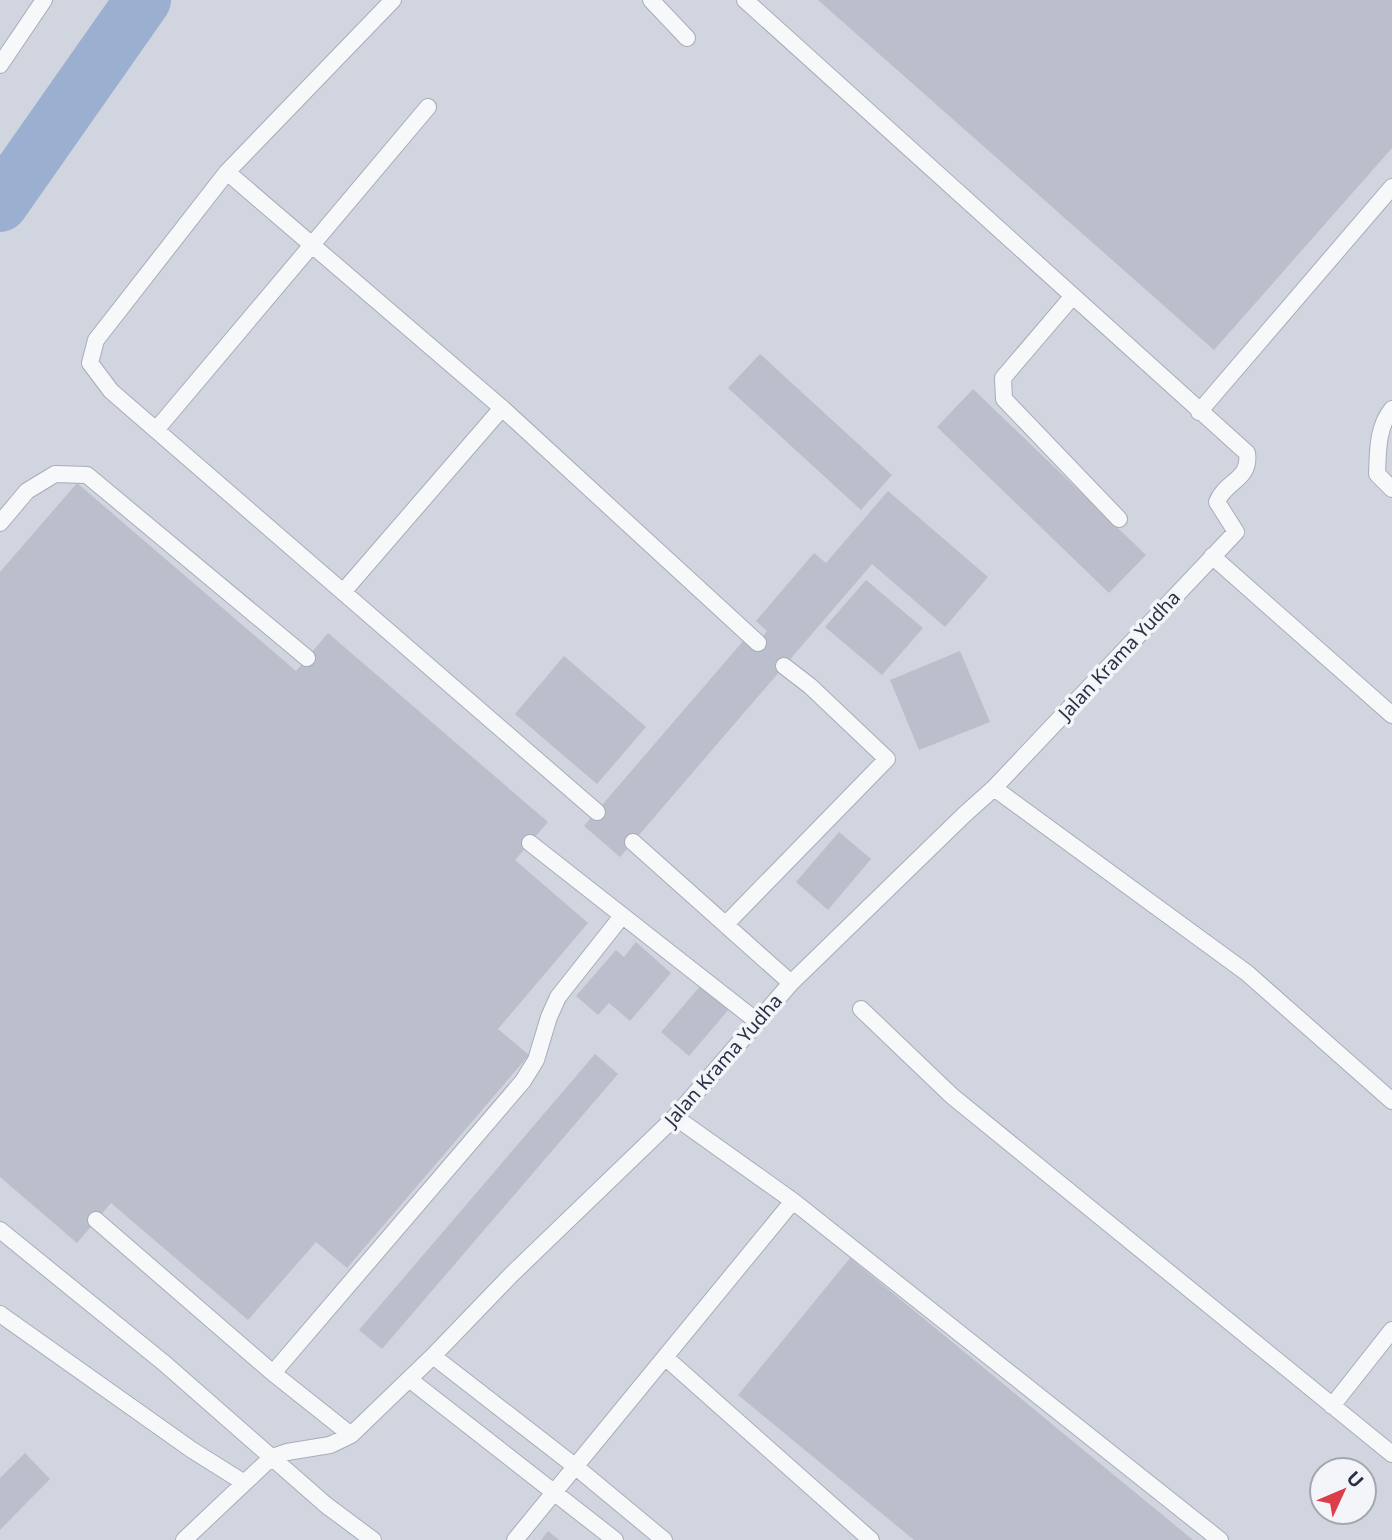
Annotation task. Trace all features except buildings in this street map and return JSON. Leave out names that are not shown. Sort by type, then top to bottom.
[{"type":"lane","points":[[0,65],[44,0]]},
{"type":"lane","points":[[393,0],[227,172],[96,340],[90,363],[111,391],[597,812]]},
{"type":"lane","points":[[651,0],[687,38]]},
{"type":"lane","points":[[745,0],[1199,412],[1392,187]]},
{"type":"lane","points":[[156,430],[428,107]]},
{"type":"lane","points":[[227,172],[502,408],[758,643]]},
{"type":"lane","points":[[1072,297],[1003,378],[1004,399],[1119,519]]},
{"type":"lane","points":[[343,592],[502,408]]},
{"type":"lane","points":[[1392,409],[1386,417],[1378,441],[1377,474],[1392,489]]},
{"type":"lane","name":"Jalan Krama Yudha","points":[[184,1540],[272,1457],[330,1445],[351,1435],[410,1379],[511,1275],[675,1117],[791,983],[994,788],[1234,535],[1234,527],[1217,502],[1219,495],[1244,473],[1248,463],[1247,453],[1199,412]]},
{"type":"lane","points":[[0,523],[27,491],[55,474],[88,475],[307,658]]},
{"type":"lane","points":[[1212,556],[1392,715]]},
{"type":"lane","points":[[726,924],[887,759],[819,694],[785,666]]},
{"type":"lane","points":[[994,788],[1247,972],[1392,1101]]},
{"type":"lane","points":[[633,842],[791,983]]},
{"type":"lane","points":[[530,843],[758,1022]]},
{"type":"lane","points":[[273,1373],[523,1081],[536,1060],[548,1017],[558,997],[622,916]]},
{"type":"lane","points":[[861,1009],[953,1096],[1392,1454]]},
{"type":"lane","points":[[675,1117],[793,1201],[1220,1540]]},
{"type":"lane","points":[[515,1540],[793,1201]]},
{"type":"lane","points":[[96,1220],[273,1373],[351,1435]]},
{"type":"lane","points":[[0,1230],[164,1363],[326,1505],[373,1540]]},
{"type":"lane","points":[[0,1314],[192,1450],[243,1482]]},
{"type":"lane","points":[[1332,1406],[1392,1330]]},
{"type":"lane","points":[[433,1356],[576,1467],[664,1540]]},
{"type":"lane","points":[[666,1358],[871,1540]]},
{"type":"lane","points":[[410,1379],[615,1540]]},
{"type":"shaded area","points":[[0,0],[1392,0],[1392,1540],[0,1540]]},
{"type":"waterway","points":[[0,204],[143,0]]}]
